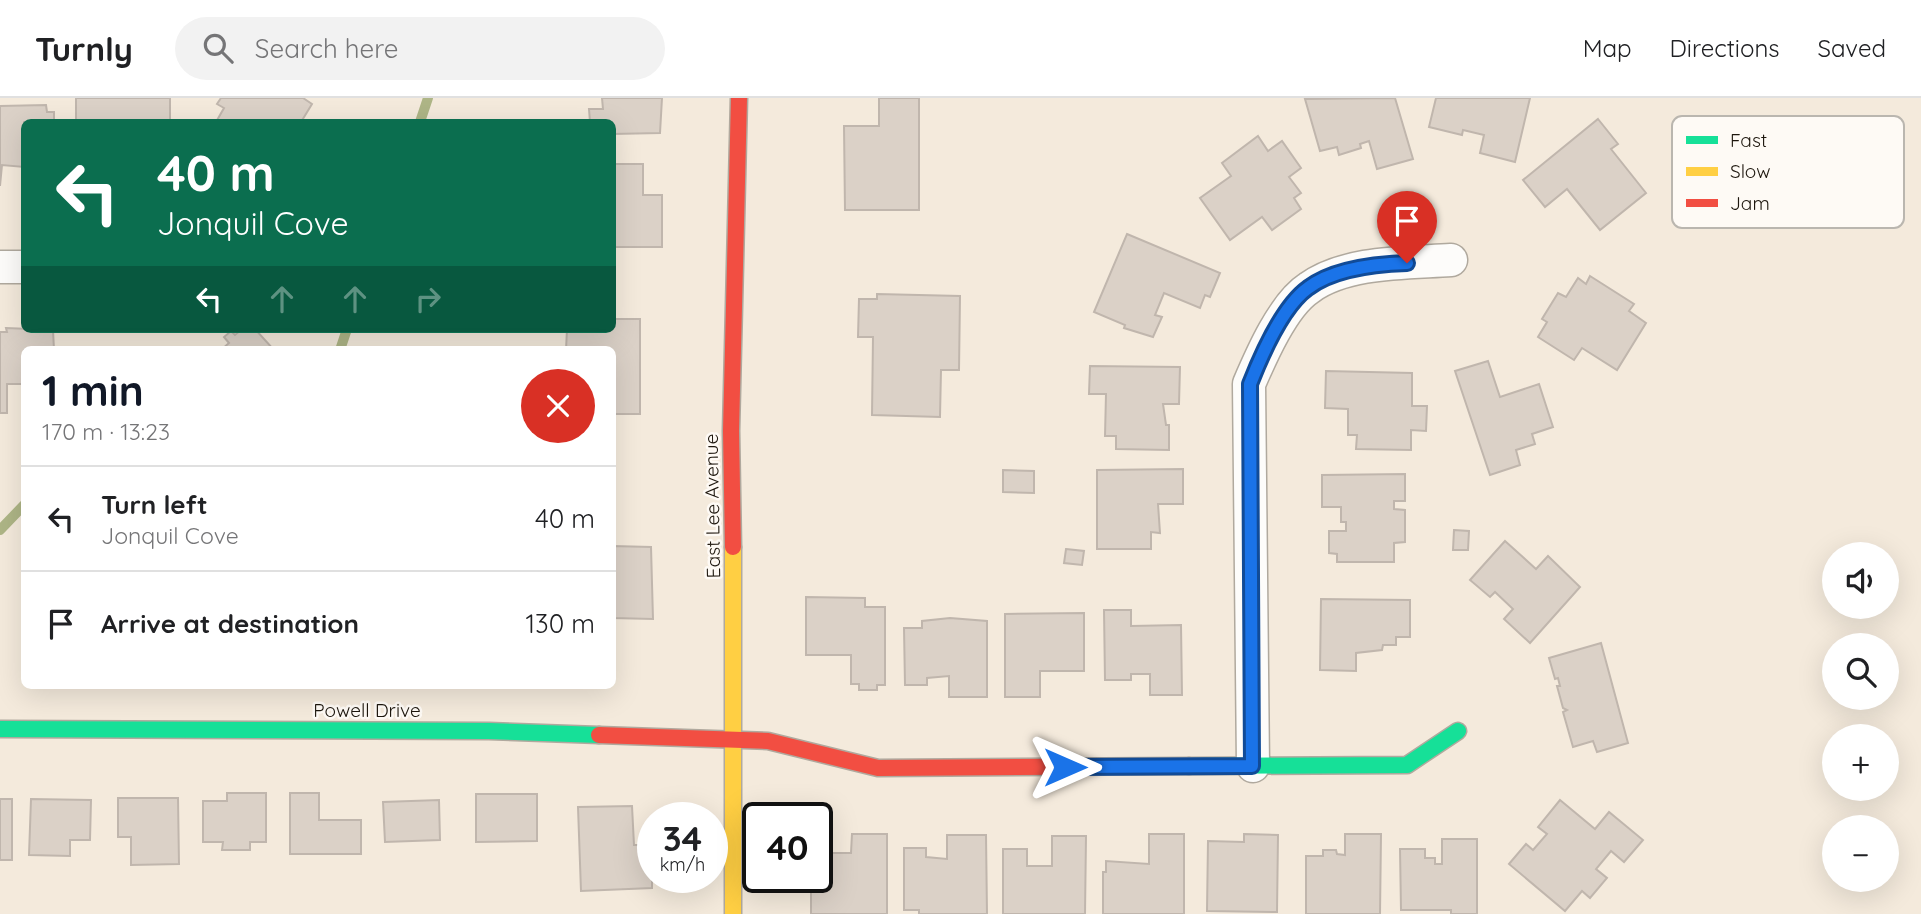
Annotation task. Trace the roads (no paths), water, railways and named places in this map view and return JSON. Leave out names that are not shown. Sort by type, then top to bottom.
[{"type":"street","name":"East Lee Avenue","points":[[733,914],[731,431],[739,98]]},
{"type":"street","points":[[1252,766],[1250,384],[1270,336],[1308,288],[1363,265],[1451,260]]},
{"type":"street","points":[[0,267],[21,267]]},
{"type":"street","name":"Powell Drive","points":[[0,729],[489,731],[734,739],[768,741],[878,768],[1407,765],[1458,731]]},
{"type":"waterway","points":[[421,119],[428,98]]},
{"type":"waterway","points":[[341,346],[346,333]]},
{"type":"waterway","points":[[0,530],[21,508]]}]
